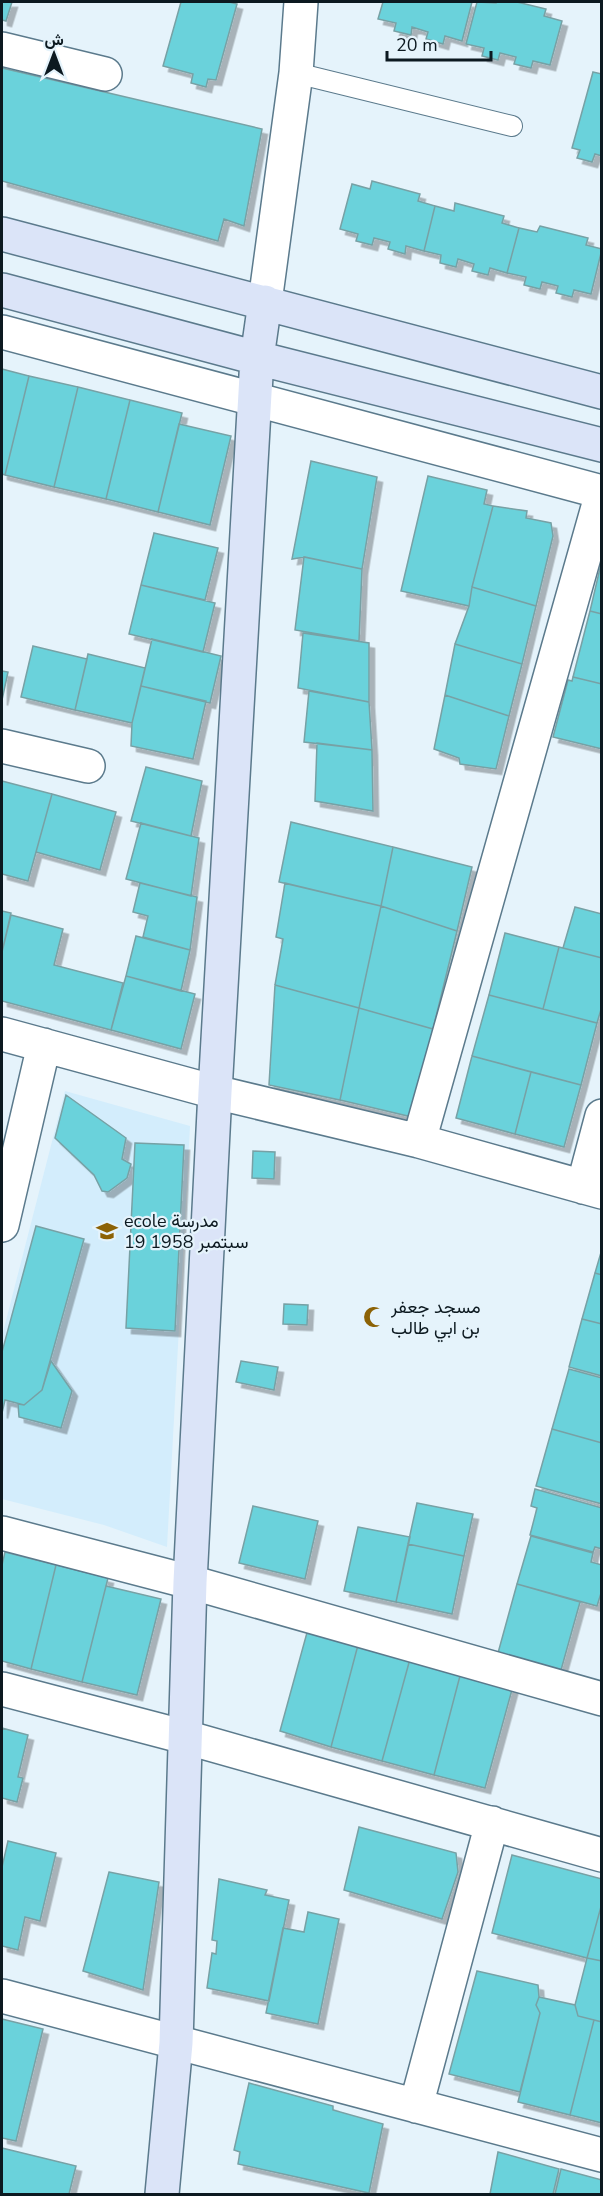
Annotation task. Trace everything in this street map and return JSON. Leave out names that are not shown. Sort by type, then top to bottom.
[{"type":"street","points":[[162,2194],[176,2043],[190,1582],[215,1092],[257,358],[296,73],[301,2]]},
{"type":"street","points":[[2,49],[105,74]]},
{"type":"street","points":[[2,234],[602,392]]},
{"type":"street","points":[[2,290],[257,358],[602,445]]},
{"type":"street","points":[[2,332],[602,492],[420,1141]]},
{"type":"street","points":[[2,746],[88,766]]},
{"type":"street","points":[[2,1034],[215,1092],[420,1141],[592,1189],[602,1116]]},
{"type":"street","points":[[2,1225],[44,1045]]},
{"type":"street","points":[[2,1533],[190,1582],[602,1700]]},
{"type":"street","points":[[2,1689],[185,1737],[602,1855]]},
{"type":"street","points":[[416,2106],[492,1823]]},
{"type":"street","points":[[2,1996],[602,2155]]},
{"type":"lane","points":[[296,73],[513,126]]},
{"type":"shaded area","name":"ecole مدرسة 19 سبتمبر 1958","points":[[65,1091],[190,1126],[167,1547],[104,1525],[2,1499],[2,1336]]},
{"type":"building","points":[[2,2],[12,2],[6,21],[2,20]]},
{"type":"building","points":[[181,2],[237,4],[216,80],[208,79],[206,87],[191,83],[193,74],[163,66]]},
{"type":"building","points":[[383,2],[472,2],[462,41],[445,36],[443,44],[426,39],[428,32],[412,27],[411,35],[394,31],[396,23],[378,19]]},
{"type":"building","points":[[477,2],[517,2],[546,9],[544,16],[562,21],[550,65],[533,61],[531,68],[514,64],[516,57],[500,53],[498,60],[482,56],[484,48],[466,44]]},
{"type":"building","points":[[2,68],[262,129],[244,226],[224,219],[218,241],[2,181]]},
{"type":"building","points":[[593,72],[602,74],[602,156],[595,154],[592,162],[577,158],[580,150],[572,148]]},
{"type":"building","points":[[372,181],[420,194],[418,201],[435,206],[424,251],[406,246],[405,254],[388,249],[390,242],[374,238],[372,245],[356,241],[358,234],[340,229],[352,184],[370,189]]},
{"type":"building","points":[[455,203],[504,216],[502,223],[519,228],[507,273],[490,268],[488,275],[472,271],[474,264],[458,259],[456,267],[440,263],[441,255],[424,251],[435,206],[454,211]]},
{"type":"building","points":[[540,226],[588,238],[586,245],[602,249],[591,294],[574,290],[572,297],[556,293],[558,286],[542,282],[540,289],[524,285],[526,277],[507,273],[519,228],[537,232]]},
{"type":"building","points":[[2,369],[29,376],[5,475],[2,474]]},
{"type":"building","points":[[29,376],[78,387],[54,487],[5,475]]},
{"type":"building","points":[[78,387],[130,400],[106,499],[54,487]]},
{"type":"building","points":[[130,400],[182,413],[158,512],[106,499]]},
{"type":"building","points":[[179,424],[231,436],[210,525],[158,512]]},
{"type":"building","points":[[311,461],[377,477],[362,569],[305,557],[292,559]]},
{"type":"building","points":[[428,476],[487,490],[484,504],[493,506],[469,606],[401,591]]},
{"type":"building","points":[[493,506],[527,511],[526,518],[551,523],[553,536],[536,606],[472,587]]},
{"type":"building","points":[[154,533],[218,548],[205,600],[141,585]]},
{"type":"building","points":[[304,557],[362,569],[359,641],[295,630]]},
{"type":"building","points":[[602,564],[602,614],[590,611]]},
{"type":"building","points":[[141,585],[215,603],[203,652],[129,634]]},
{"type":"building","points":[[472,587],[536,606],[522,664],[455,644],[469,606]]},
{"type":"building","points":[[590,611],[602,614],[602,684],[573,677]]},
{"type":"building","points":[[303,633],[369,643],[369,702],[298,688]]},
{"type":"building","points":[[152,639],[221,656],[210,703],[141,686]]},
{"type":"building","points":[[455,644],[522,664],[509,716],[445,695]]},
{"type":"building","points":[[33,646],[87,659],[75,710],[21,697]]},
{"type":"building","points":[[88,654],[145,668],[132,723],[75,710]]},
{"type":"building","points":[[2,671],[8,672],[2,700]]},
{"type":"building","points":[[573,677],[602,684],[602,749],[553,737],[568,680],[572,681]]},
{"type":"building","points":[[141,686],[206,701],[193,759],[131,746],[132,723]]},
{"type":"building","points":[[309,691],[369,702],[372,750],[304,742]]},
{"type":"building","points":[[445,695],[509,716],[496,769],[460,764],[459,758],[434,749]]},
{"type":"building","points":[[317,743],[372,750],[373,811],[315,801]]},
{"type":"building","points":[[146,767],[202,781],[191,836],[131,821]]},
{"type":"building","points":[[2,781],[52,794],[28,881],[2,874]]},
{"type":"building","points":[[52,794],[116,812],[100,870],[36,852]]},
{"type":"building","points":[[291,822],[393,847],[381,906],[279,882]]},
{"type":"building","points":[[141,823],[199,838],[191,896],[126,879]]},
{"type":"building","points":[[393,847],[472,867],[457,931],[381,906]]},
{"type":"building","points":[[140,883],[197,897],[190,950],[143,937],[148,916],[133,912]]},
{"type":"building","points":[[285,883],[381,906],[359,1008],[275,985],[283,939],[276,937]]},
{"type":"building","points":[[381,906],[457,931],[433,1029],[359,1008]]},
{"type":"building","points":[[575,907],[602,914],[602,958],[563,948]]},
{"type":"building","points":[[2,911],[11,913],[2,952]]},
{"type":"building","points":[[11,915],[63,929],[54,965],[123,983],[111,1030],[2,1001],[2,952]]},
{"type":"building","points":[[505,933],[559,947],[543,1009],[489,995]]},
{"type":"building","points":[[136,936],[190,950],[181,991],[126,976]]},
{"type":"building","points":[[559,947],[602,958],[602,1006],[597,1023],[543,1009]]},
{"type":"building","points":[[126,976],[195,994],[181,1049],[111,1030]]},
{"type":"building","points":[[275,985],[359,1008],[340,1100],[269,1085]]},
{"type":"building","points":[[489,995],[597,1023],[581,1085],[472,1056]]},
{"type":"building","points":[[359,1008],[433,1029],[412,1117],[340,1100]]},
{"type":"building","points":[[472,1056],[531,1072],[515,1134],[456,1118]]},
{"type":"building","points":[[531,1072],[581,1085],[564,1147],[515,1134]]},
{"type":"building","points":[[66,1095],[126,1138],[122,1159],[131,1164],[127,1178],[108,1192],[102,1191],[94,1175],[55,1138]]},
{"type":"building","points":[[135,1143],[184,1145],[175,1331],[126,1328]]},
{"type":"building","points":[[253,1151],[275,1152],[274,1179],[252,1178]]},
{"type":"building","points":[[36,1226],[84,1239],[42,1390],[24,1405],[5,1400],[2,1413],[2,1352]]},
{"type":"building","points":[[602,1249],[602,1275],[595,1273]]},
{"type":"building","points":[[595,1273],[602,1275],[602,1324],[582,1319]]},
{"type":"building","points":[[284,1304],[308,1305],[307,1325],[283,1324]]},
{"type":"building","points":[[582,1319],[602,1324],[602,1376],[569,1367]]},
{"type":"building","points":[[51,1361],[72,1391],[61,1428],[19,1417],[18,1404],[24,1405],[42,1390]]},
{"type":"building","points":[[241,1361],[278,1367],[274,1390],[236,1382]]},
{"type":"building","points":[[569,1369],[602,1378],[602,1443],[552,1429]]},
{"type":"building","points":[[552,1429],[602,1443],[602,1504],[536,1486]]},
{"type":"building","points":[[535,1489],[602,1508],[602,1549],[595,1547],[593,1552],[530,1535],[537,1508],[531,1506]]},
{"type":"building","points":[[417,1503],[473,1514],[464,1556],[408,1544]]},
{"type":"building","points":[[253,1506],[318,1521],[305,1579],[239,1563]]},
{"type":"building","points":[[358,1527],[410,1537],[396,1602],[344,1591]]},
{"type":"building","points":[[531,1536],[593,1553],[591,1562],[602,1565],[602,1590],[597,1606],[517,1584]]},
{"type":"building","points":[[408,1544],[464,1556],[452,1614],[396,1602]]},
{"type":"building","points":[[5,1552],[56,1565],[31,1669],[2,1661],[2,1565]]},
{"type":"building","points":[[56,1565],[108,1578],[82,1682],[31,1669]]},
{"type":"building","points":[[517,1584],[580,1602],[561,1670],[498,1653]]},
{"type":"building","points":[[106,1586],[161,1599],[137,1695],[82,1682]]},
{"type":"building","points":[[308,1629],[358,1645],[331,1747],[280,1731]]},
{"type":"building","points":[[358,1645],[410,1659],[382,1761],[331,1747]]},
{"type":"building","points":[[410,1659],[461,1672],[434,1775],[382,1761]]},
{"type":"building","points":[[461,1672],[513,1686],[485,1788],[434,1775]]},
{"type":"building","points":[[2,1728],[28,1735],[18,1777],[23,1778],[17,1802],[2,1798]]},
{"type":"building","points":[[359,1827],[456,1853],[458,1872],[442,1919],[344,1890]]},
{"type":"building","points":[[8,1841],[56,1853],[40,1921],[25,1917],[18,1950],[2,1946],[2,1867]]},
{"type":"building","points":[[512,1855],[602,1879],[602,1903],[587,1958],[492,1933]]},
{"type":"building","points":[[109,1872],[159,1882],[143,1990],[83,1971]]},
{"type":"building","points":[[219,1879],[267,1890],[265,1895],[289,1900],[269,2001],[207,1988],[212,1953],[216,1954],[217,1941],[212,1940]]},
{"type":"building","points":[[602,1903],[602,1961],[587,1958]]},
{"type":"building","points":[[308,1912],[339,1919],[318,2024],[266,2013],[283,1928],[304,1932]]},
{"type":"building","points":[[587,1958],[602,1961],[602,2022],[578,2016],[575,2005]]},
{"type":"building","points":[[477,1971],[538,1985],[539,1997],[536,2005],[540,2013],[520,2092],[449,2074]]},
{"type":"building","points":[[539,1997],[575,2005],[578,2016],[594,2020],[570,2115],[518,2102],[540,2013],[536,2005]]},
{"type":"building","points":[[2,2019],[43,2029],[16,2141],[2,2138]]},
{"type":"building","points":[[594,2020],[602,2022],[602,2123],[570,2115]]},
{"type":"building","points":[[249,2083],[333,2106],[333,2110],[383,2124],[369,2193],[238,2164],[240,2152],[234,2150]]},
{"type":"building","points":[[2,2148],[76,2166],[69,2194],[2,2194]]},
{"type":"building","points":[[498,2152],[559,2169],[553,2194],[490,2194]]},
{"type":"building","points":[[561,2169],[602,2180],[602,2194],[555,2194]]},
{"type":"place","name":"ecole مدرسة 19 سبتمبر 1958","points":[[107,1231]]},
{"type":"place","name":"مسجد جعفر بن ابي طالب","points":[[374,1317]]}]
